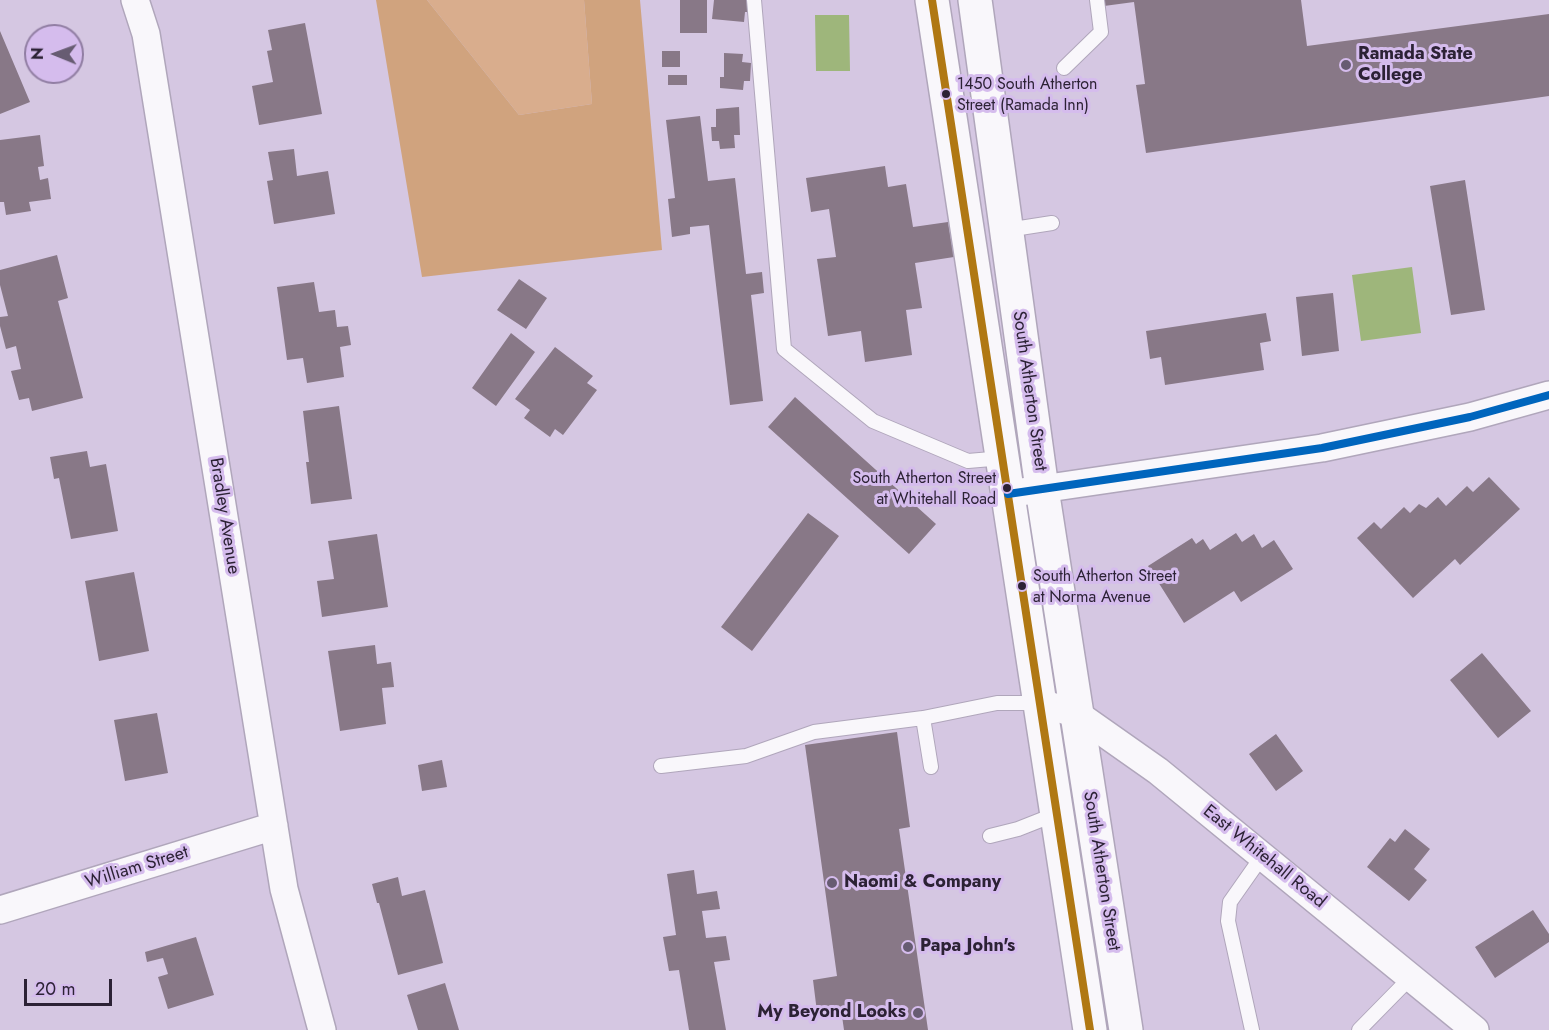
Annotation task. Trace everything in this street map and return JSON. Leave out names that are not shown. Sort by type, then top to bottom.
[{"type":"main road","name":"South Atherton Street","points":[[932,0],[1090,1030]]},
{"type":"main road","name":"South Atherton Street","points":[[975,0],[1042,489],[1126,1030]]},
{"type":"street","name":"Bradley Avenue","points":[[135,0],[146,34],[284,889],[322,1030]]},
{"type":"street","points":[[1008,494],[1322,448],[1548,398]]},
{"type":"street","name":"East Whitehall Road","points":[[1041,703],[1077,714],[1158,771],[1475,1030]]},
{"type":"street","name":"William Street","points":[[0,910],[274,826]]},
{"type":"lane","points":[[754,0],[784,349],[873,421],[968,461],[1003,458]]},
{"type":"lane","points":[[1064,68],[1101,32],[1097,0]]},
{"type":"lane","points":[[1006,230],[1052,223]]},
{"type":"lane","points":[[661,766],[746,756],[814,732],[923,718],[997,703],[1041,703]]},
{"type":"lane","points":[[923,718],[931,767]]},
{"type":"lane","points":[[990,836],[1018,829],[1057,814]]},
{"type":"lane","points":[[1252,1030],[1228,921],[1230,902],[1263,855]]},
{"type":"lane","points":[[1359,1030],[1411,977]]},
{"type":"shaded area","points":[[376,0],[427,0],[519,115],[592,104],[584,0],[640,0],[662,250],[422,277]]},
{"type":"shaded area","points":[[427,0],[584,0],[592,104],[519,115]]},
{"type":"shaded area","points":[[815,15],[849,15],[850,71],[816,71]]},
{"type":"shaded area","points":[[1412,267],[1421,333],[1361,341],[1352,275]]},
{"type":"building","points":[[680,0],[707,0],[707,33],[680,33]]},
{"type":"building","points":[[714,0],[750,0],[749,12],[745,12],[744,22],[712,19]]},
{"type":"building","name":"Ramada State College","points":[[1103,0],[1301,0],[1307,46],[1549,14],[1549,96],[1146,153],[1136,85],[1145,84],[1134,2],[1104,6]]},
{"type":"building","points":[[305,23],[322,114],[259,125],[252,86],[273,82],[267,51],[272,50],[268,30]]},
{"type":"building","points":[[0,31],[30,102],[0,114]]},
{"type":"building","points":[[662,51],[680,51],[680,67],[662,67]]},
{"type":"building","points":[[724,53],[743,54],[742,62],[751,63],[750,81],[744,81],[743,90],[720,88],[720,77],[724,77]]},
{"type":"building","points":[[668,75],[687,75],[687,85],[668,85]]},
{"type":"building","points":[[739,107],[740,135],[734,135],[735,148],[720,149],[719,141],[712,141],[711,127],[716,127],[716,109]]},
{"type":"building","points":[[700,116],[708,181],[735,178],[746,274],[762,272],[764,293],[751,295],[763,401],[730,405],[709,225],[690,227],[690,234],[672,237],[668,199],[675,198],[666,120]]},
{"type":"building","points":[[40,135],[44,166],[38,167],[40,180],[48,178],[51,199],[29,202],[31,211],[6,215],[4,202],[0,202],[0,140]]},
{"type":"building","points":[[294,149],[297,176],[328,171],[335,214],[274,224],[267,181],[273,180],[268,152]]},
{"type":"building","points":[[885,166],[888,187],[906,184],[913,227],[948,222],[954,257],[915,263],[922,308],[906,310],[912,355],[865,362],[861,331],[828,336],[817,259],[836,257],[829,209],[811,212],[806,178]]},
{"type":"building","points":[[1465,180],[1485,310],[1451,315],[1430,186]]},
{"type":"building","points":[[57,255],[68,298],[58,301],[83,398],[32,411],[29,398],[19,400],[11,371],[21,369],[16,346],[6,349],[0,326],[0,317],[8,316],[0,285],[0,270]]},
{"type":"building","points":[[519,279],[547,298],[526,329],[497,310]]},
{"type":"building","points":[[314,282],[319,312],[335,310],[337,327],[348,326],[351,345],[340,347],[344,377],[307,383],[303,358],[287,360],[277,287]]},
{"type":"building","points":[[1333,293],[1339,351],[1302,356],[1296,297]]},
{"type":"building","points":[[1266,313],[1271,341],[1260,343],[1264,370],[1165,385],[1161,357],[1150,359],[1146,331]]},
{"type":"building","points":[[511,333],[535,352],[496,406],[472,388]]},
{"type":"building","points":[[555,347],[593,376],[587,383],[597,390],[563,435],[555,429],[550,437],[524,418],[530,410],[515,399]]},
{"type":"building","points":[[795,397],[936,524],[909,554],[768,427]]},
{"type":"building","points":[[339,406],[352,499],[311,504],[303,411]]},
{"type":"building","points":[[87,451],[90,467],[106,464],[118,531],[71,539],[59,478],[54,479],[50,457]]},
{"type":"building","points":[[1489,477],[1520,509],[1460,565],[1455,559],[1413,598],[1357,538],[1374,522],[1381,529],[1404,507],[1410,513],[1419,504],[1426,508],[1438,497],[1446,506],[1467,486],[1473,492]]},
{"type":"building","points":[[808,513],[839,536],[752,651],[721,627]]},
{"type":"building","points":[[1236,533],[1242,542],[1254,534],[1262,548],[1274,540],[1293,569],[1241,602],[1234,591],[1184,623],[1148,566],[1192,538],[1196,544],[1203,539],[1210,550]]},
{"type":"building","points":[[377,534],[388,607],[322,617],[317,581],[334,579],[328,541]]},
{"type":"building","points":[[134,572],[149,651],[99,661],[85,581]]},
{"type":"building","points":[[375,645],[377,664],[391,662],[394,687],[382,688],[386,724],[340,731],[328,651]]},
{"type":"building","points":[[1482,653],[1531,711],[1498,738],[1450,680]]},
{"type":"building","points":[[157,713],[168,773],[125,781],[114,720]]},
{"type":"building","points":[[897,732],[910,827],[899,829],[928,1030],[844,1030],[841,1009],[817,1012],[813,980],[837,976],[805,745]]},
{"type":"building","points":[[1276,734],[1303,771],[1276,791],[1249,754]]},
{"type":"building","points":[[442,760],[447,787],[422,791],[418,765]]},
{"type":"building","points":[[1405,829],[1430,849],[1414,869],[1427,880],[1409,901],[1367,867],[1390,838],[1395,842]]},
{"type":"building","points":[[694,870],[697,894],[717,891],[720,909],[702,911],[706,938],[726,936],[730,960],[714,962],[726,1030],[689,1030],[679,970],[669,971],[663,937],[676,935],[667,874]]},
{"type":"building","points":[[398,877],[402,896],[425,890],[443,963],[398,975],[372,884]]},
{"type":"building","points":[[1533,910],[1549,934],[1549,942],[1495,978],[1475,947]]},
{"type":"building","points":[[196,937],[214,995],[168,1009],[158,977],[168,974],[163,958],[147,962],[145,952]]},
{"type":"building","points":[[445,983],[459,1030],[418,1030],[407,995]]},
{"type":"transit line","points":[[932,0],[1090,1030]]},
{"type":"transit line","points":[[1008,494],[1322,448],[1470,417],[1549,395]]},
{"type":"place","name":"Ramada State College","points":[[1346,65]]},
{"type":"place","name":"1450 South Atherton Street (Ramada Inn)","points":[[946,94]]},
{"type":"place","name":"South Atherton Street at Whitehall Road","points":[[1007,488]]},
{"type":"place","name":"South Atherton Street at Norma Avenue","points":[[1022,586]]},
{"type":"place","name":"Naomi & Company","points":[[832,883]]},
{"type":"place","name":"Papa John's","points":[[908,947]]},
{"type":"place","name":"My Beyond Looks","points":[[918,1013]]}]
